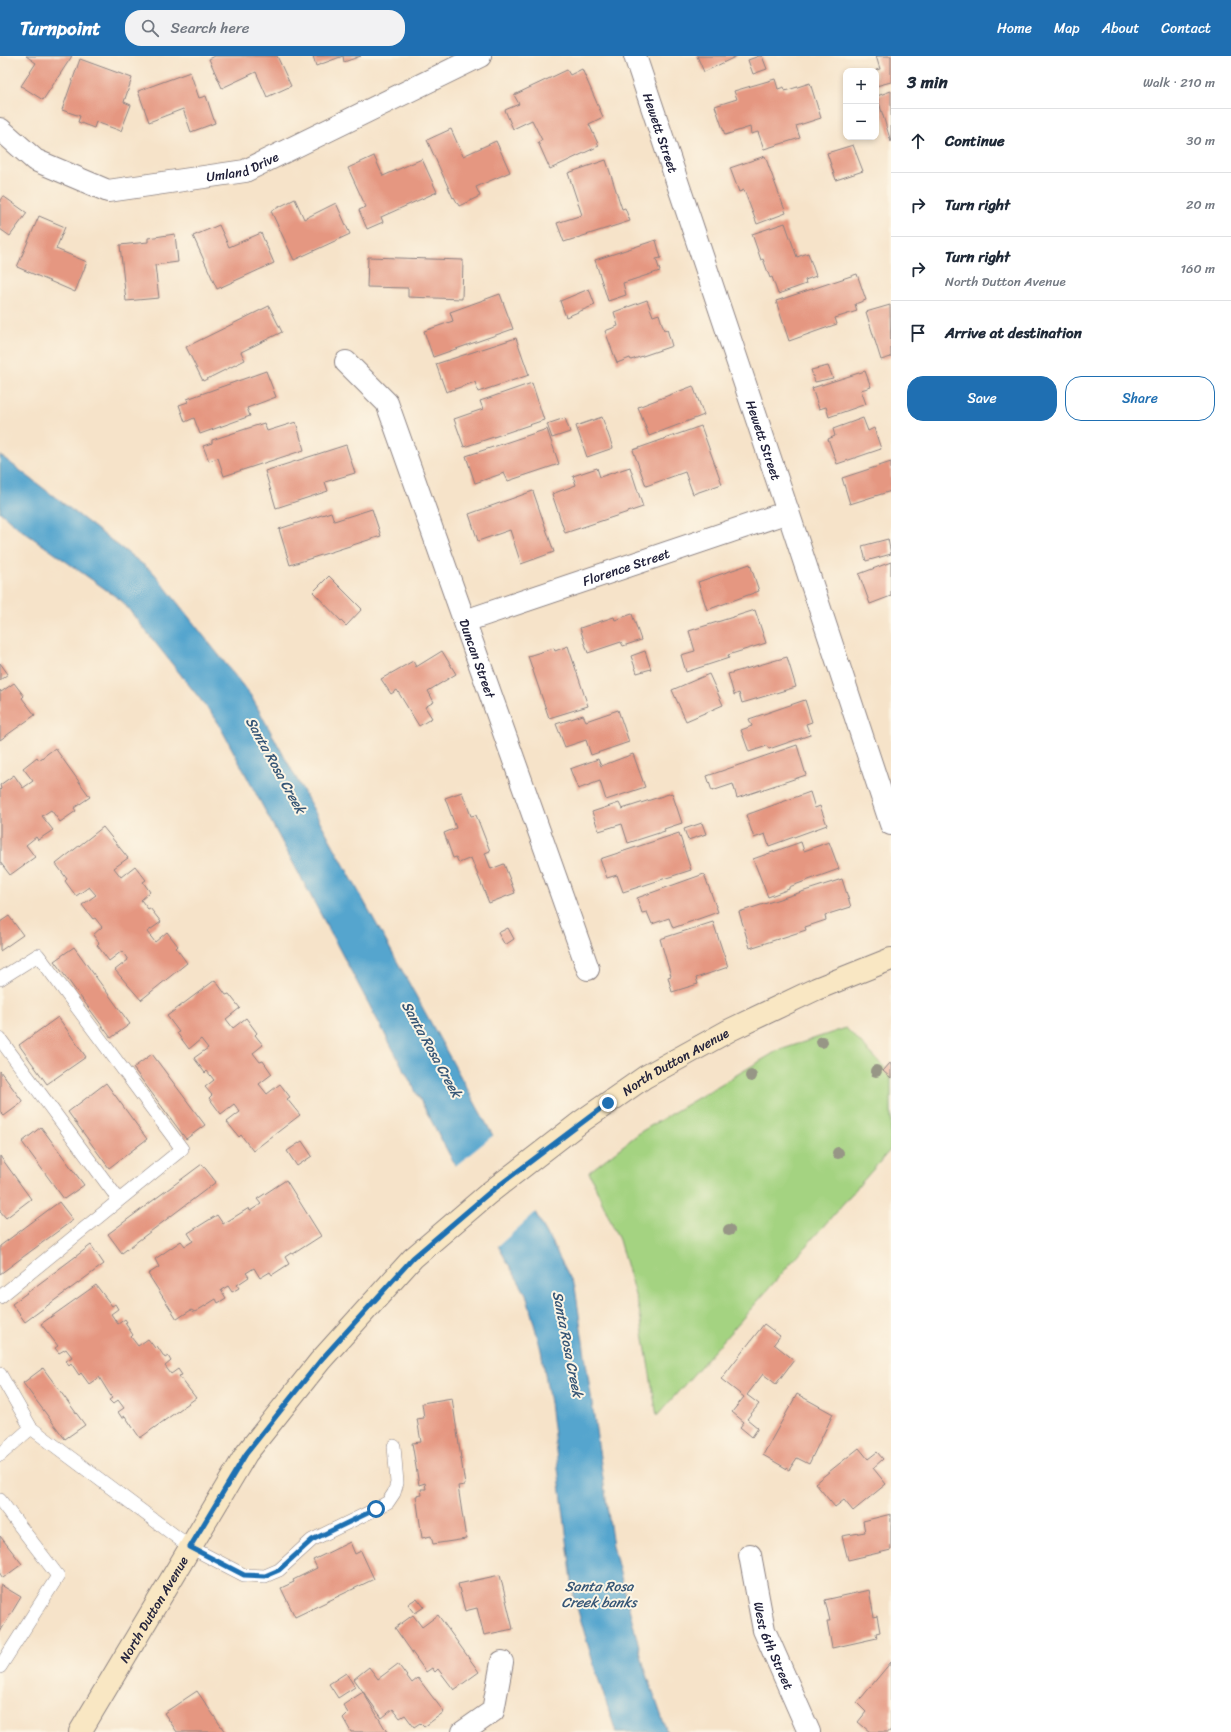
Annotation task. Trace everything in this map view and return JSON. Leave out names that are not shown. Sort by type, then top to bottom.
[{"type":"main road","name":"North Dutton Avenue","points":[[80,1732],[246,1454],[320,1361],[413,1258],[489,1193],[582,1121],[645,1076],[730,1030],[816,989],[891,959]]},
{"type":"street","name":"Umland Drive","points":[[0,129],[35,160],[108,190],[245,171],[480,56]]},
{"type":"street","name":"Hewett Street","points":[[635,56],[891,824]]},
{"type":"street","name":"Duncan Street","points":[[346,362],[387,403],[588,968]]},
{"type":"street","name":"Florence Street","points":[[465,621],[788,512]]},
{"type":"street","name":"West 6th Street","points":[[750,1555],[764,1630],[809,1732]]},
{"type":"street","points":[[463,1732],[493,1711],[502,1662]]},
{"type":"lane","points":[[0,979],[38,955],[182,1149],[0,1297]]},
{"type":"lane","points":[[0,1039],[119,1200]]},
{"type":"lane","points":[[0,1374],[31,1428],[190,1547],[244,1575],[265,1576],[279,1570],[312,1540],[388,1502],[394,1493],[397,1483],[394,1446]]},
{"type":"lane","points":[[0,1455],[31,1428]]},
{"type":"lane","points":[[0,1500],[58,1576],[0,1667]]},
{"type":"green space","points":[[846,1028],[891,1074],[891,1149],[657,1416],[639,1309],[619,1240],[589,1172],[642,1131],[777,1051]]},
{"type":"water","points":[[0,455],[154,573],[251,696],[575,1287],[613,1546],[644,1666],[667,1732],[616,1732],[595,1669],[574,1597],[550,1403],[541,1350],[526,1294],[507,1262],[216,719],[122,601],[20,529],[0,512]]},
{"type":"pier","points":[[495,1134],[537,1211],[497,1247],[454,1167]]},
{"type":"building","points":[[26,56],[72,56],[43,100],[21,86],[36,63]]},
{"type":"building","points":[[215,56],[277,56],[291,86],[267,97],[256,72],[222,88],[209,59]]},
{"type":"building","points":[[313,56],[343,56],[316,66]]},
{"type":"building","points":[[343,56],[361,56],[344,62]]},
{"type":"building","points":[[697,56],[737,56],[704,72]]},
{"type":"building","points":[[762,56],[767,69],[753,74],[748,60]]},
{"type":"building","points":[[876,56],[891,56],[891,82],[879,85],[880,69]]},
{"type":"building","points":[[80,59],[132,78],[124,102],[131,105],[121,131],[96,122],[94,128],[78,122],[80,116],[62,110]]},
{"type":"building","points":[[582,69],[603,117],[589,124],[599,146],[550,169],[538,142],[542,140],[532,120],[513,129],[505,110],[519,104],[514,95],[567,70],[570,75]]},
{"type":"building","points":[[190,72],[199,98],[206,96],[215,123],[191,132],[183,109],[149,122],[138,91]]},
{"type":"building","points":[[775,79],[778,89],[784,87],[785,91],[810,83],[821,118],[796,126],[800,138],[764,149],[758,132],[751,134],[750,127],[725,135],[715,106],[737,99],[734,91]]},
{"type":"building","points":[[891,91],[891,142],[879,103],[879,95]]},
{"type":"building","points":[[451,129],[463,156],[496,141],[510,172],[476,187],[480,196],[459,206],[454,197],[453,198],[427,140]]},
{"type":"building","points":[[853,145],[863,171],[836,180],[827,153]]},
{"type":"building","points":[[374,156],[383,176],[422,159],[437,192],[381,217],[383,222],[367,229],[359,210],[366,207],[348,168]]},
{"type":"building","points":[[765,156],[786,213],[757,224],[744,190],[739,192],[730,168]]},
{"type":"building","points":[[606,160],[622,209],[625,208],[630,221],[564,242],[557,223],[582,215],[568,173]]},
{"type":"building","points":[[3,196],[27,213],[10,236],[0,229],[0,200]]},
{"type":"building","points":[[295,199],[304,219],[336,203],[350,234],[294,260],[271,211]]},
{"type":"building","points":[[39,216],[65,227],[56,249],[87,262],[75,292],[17,267]]},
{"type":"building","points":[[785,223],[797,257],[808,253],[816,276],[805,280],[806,284],[778,294],[763,259],[761,260],[752,234]]},
{"type":"building","points":[[219,225],[229,247],[261,233],[274,263],[217,289],[193,236]]},
{"type":"building","points":[[175,234],[178,262],[155,265],[159,298],[126,301],[120,245],[148,242],[148,238]]},
{"type":"building","points":[[656,240],[661,258],[656,259],[660,271],[623,283],[626,295],[608,301],[595,260]]},
{"type":"building","points":[[368,257],[463,260],[462,299],[408,297],[408,288],[367,287]]},
{"type":"building","points":[[857,274],[866,300],[855,304],[857,311],[835,318],[837,324],[789,341],[776,301]]},
{"type":"building","points":[[589,289],[595,305],[566,317],[560,301]]},
{"type":"building","points":[[500,294],[513,329],[433,357],[424,331],[453,321],[450,312]]},
{"type":"building","points":[[647,300],[653,316],[659,314],[664,330],[667,329],[672,346],[631,360],[630,358],[617,363],[605,331],[618,326],[614,312]]},
{"type":"building","points":[[890,305],[891,357],[881,360],[866,312]]},
{"type":"building","points":[[269,306],[282,332],[241,352],[245,360],[203,381],[186,347]]},
{"type":"building","points":[[516,338],[529,375],[478,392],[475,382],[446,392],[436,364]]},
{"type":"building","points":[[828,366],[833,378],[815,382],[811,370]]},
{"type":"building","points":[[266,371],[276,397],[247,408],[250,416],[200,434],[194,418],[185,422],[179,405],[188,402],[187,399]]},
{"type":"building","points":[[865,371],[871,387],[861,390],[866,404],[829,417],[826,407],[819,409],[812,388]]},
{"type":"building","points":[[532,383],[544,420],[464,447],[454,419],[483,409],[480,401]]},
{"type":"building","points":[[693,386],[704,415],[649,436],[638,407]]},
{"type":"building","points":[[602,417],[613,448],[587,457],[576,426]]},
{"type":"building","points":[[565,418],[570,432],[552,438],[547,424]]},
{"type":"building","points":[[863,418],[868,431],[874,428],[881,449],[837,464],[828,439],[835,436],[833,429]]},
{"type":"building","points":[[296,422],[304,450],[224,476],[218,458],[209,461],[203,446],[212,443],[212,440],[264,423],[267,431]]},
{"type":"building","points":[[701,426],[722,484],[693,494],[685,472],[646,486],[633,450]]},
{"type":"building","points":[[547,429],[559,464],[508,481],[504,473],[475,483],[466,456]]},
{"type":"building","points":[[346,445],[355,473],[325,482],[328,491],[276,508],[265,471]]},
{"type":"building","points":[[891,462],[891,491],[850,504],[842,478]]},
{"type":"building","points":[[630,467],[643,507],[565,533],[552,494],[576,485],[573,476],[597,468],[600,477]]},
{"type":"building","points":[[533,491],[554,552],[521,564],[510,530],[478,541],[469,514]]},
{"type":"building","points":[[372,509],[381,536],[290,565],[279,529],[331,512],[334,521]]},
{"type":"building","points":[[888,539],[891,554],[866,561],[862,546]]},
{"type":"building","points":[[891,562],[891,596],[870,604],[859,574]]},
{"type":"building","points":[[750,564],[759,591],[707,610],[698,582]]},
{"type":"building","points":[[329,576],[362,609],[346,626],[313,592]]},
{"type":"building","points":[[755,610],[766,643],[728,655],[729,658],[686,672],[681,655],[695,651],[689,631]]},
{"type":"building","points":[[632,614],[641,640],[623,646],[621,642],[588,653],[580,628],[614,617],[615,620]]},
{"type":"building","points":[[568,646],[588,706],[549,718],[528,656],[554,648],[555,651]]},
{"type":"building","points":[[442,651],[456,674],[428,691],[434,702],[425,707],[432,718],[419,726],[397,690],[391,694],[381,679],[413,661],[416,667]]},
{"type":"building","points":[[645,651],[651,669],[637,673],[631,656]]},
{"type":"building","points":[[787,657],[796,687],[742,703],[739,693],[734,695],[728,674]]},
{"type":"building","points":[[0,663],[8,674],[0,680]]},
{"type":"building","points":[[709,674],[723,705],[686,721],[672,690]]},
{"type":"building","points":[[14,683],[24,696],[22,698],[35,715],[0,740],[0,690],[1,692]]},
{"type":"building","points":[[805,700],[812,722],[806,724],[810,735],[769,749],[767,746],[749,752],[741,730],[752,726],[749,719]]},
{"type":"building","points":[[618,710],[629,742],[591,755],[586,740],[565,747],[556,724],[583,715],[586,721]]},
{"type":"building","points":[[797,745],[806,775],[737,798],[733,784],[712,791],[707,776]]},
{"type":"building","points":[[55,748],[90,797],[74,808],[76,811],[60,822],[51,810],[42,816],[53,830],[38,840],[36,837],[26,845],[35,857],[10,875],[0,862],[0,785],[14,775],[23,788],[33,781],[23,768],[37,757],[39,760]]},
{"type":"building","points":[[633,754],[645,787],[606,800],[600,781],[578,789],[570,769],[598,759],[601,766]]},
{"type":"building","points":[[462,792],[471,816],[476,815],[490,851],[485,853],[491,869],[504,864],[515,893],[489,903],[471,858],[459,863],[456,857],[453,858],[444,833],[456,828],[445,798]]},
{"type":"building","points":[[810,792],[815,808],[820,806],[827,825],[769,846],[765,834],[754,838],[746,815]]},
{"type":"building","points":[[672,793],[682,823],[664,829],[665,831],[628,843],[622,824],[599,831],[592,812],[619,803],[622,809]]},
{"type":"building","points":[[702,823],[706,834],[688,840],[684,829]]},
{"type":"building","points":[[103,827],[128,858],[114,868],[121,877],[135,866],[146,880],[143,882],[150,892],[141,900],[148,909],[150,908],[161,922],[147,932],[155,942],[167,932],[178,946],[176,948],[187,963],[141,1000],[115,970],[128,960],[122,951],[109,961],[97,945],[99,943],[93,935],[102,927],[95,918],[93,919],[82,905],[96,895],[89,887],[76,896],[65,881],[67,879],[56,864]]},
{"type":"building","points":[[679,833],[691,870],[623,892],[617,875],[607,878],[600,859]]},
{"type":"building","points":[[801,842],[804,851],[829,842],[839,869],[789,887],[789,889],[768,897],[753,859]]},
{"type":"building","points":[[704,874],[718,912],[673,928],[669,918],[652,924],[647,912],[642,913],[637,898]]},
{"type":"building","points":[[842,879],[851,907],[825,915],[826,920],[805,927],[806,930],[750,948],[739,912]]},
{"type":"building","points":[[9,916],[23,935],[0,951],[0,922]]},
{"type":"building","points":[[713,922],[728,967],[696,978],[698,984],[672,992],[668,977],[671,976],[660,939]]},
{"type":"building","points":[[508,928],[514,939],[505,945],[498,933]]},
{"type":"building","points":[[74,947],[130,1024],[111,1038],[54,961]]},
{"type":"building","points":[[215,980],[226,995],[229,994],[240,1008],[226,1019],[233,1028],[246,1018],[257,1033],[255,1035],[263,1045],[253,1053],[260,1062],[263,1061],[272,1074],[259,1084],[267,1094],[280,1084],[290,1097],[287,1099],[300,1115],[253,1151],[241,1135],[239,1137],[227,1122],[240,1112],[234,1104],[221,1114],[209,1098],[212,1095],[205,1087],[214,1080],[207,1071],[205,1073],[194,1058],[208,1048],[201,1039],[189,1049],[167,1016]]},
{"type":"building","points":[[58,1017],[86,1057],[47,1084],[19,1045]]},
{"type":"building","points":[[152,1054],[205,1125],[186,1139],[133,1068]]},
{"type":"building","points":[[891,1062],[891,1078],[883,1071]]},
{"type":"building","points":[[0,1071],[23,1102],[4,1116],[0,1112]]},
{"type":"building","points":[[106,1083],[147,1139],[109,1168],[68,1112]]},
{"type":"building","points":[[41,1127],[84,1185],[64,1199],[22,1142]]},
{"type":"building","points":[[302,1141],[312,1156],[297,1166],[287,1151]]},
{"type":"building","points":[[0,1156],[31,1199],[6,1218],[0,1211]]},
{"type":"building","points":[[202,1164],[216,1182],[122,1253],[108,1234]]},
{"type":"building","points":[[286,1180],[321,1236],[293,1254],[291,1253],[285,1257],[289,1264],[272,1275],[270,1272],[260,1278],[254,1268],[246,1273],[249,1277],[237,1285],[239,1288],[232,1292],[228,1286],[221,1290],[226,1298],[218,1303],[216,1299],[195,1312],[191,1310],[177,1319],[148,1274],[159,1267],[155,1259],[181,1241],[185,1246],[193,1241],[188,1233],[217,1215],[223,1224],[249,1208],[250,1211],[261,1204],[257,1199]]},
{"type":"building","points":[[59,1202],[73,1220],[0,1274],[0,1246]]},
{"type":"building","points":[[91,1245],[104,1264],[25,1322],[12,1304]]},
{"type":"building","points":[[96,1285],[112,1306],[115,1304],[118,1309],[111,1314],[118,1324],[125,1319],[127,1322],[125,1323],[133,1335],[131,1337],[138,1346],[148,1339],[155,1348],[157,1346],[165,1358],[168,1356],[171,1361],[165,1366],[171,1374],[178,1369],[182,1375],[179,1376],[196,1398],[140,1438],[125,1416],[122,1418],[118,1412],[124,1408],[118,1400],[113,1404],[109,1400],[112,1398],[99,1377],[89,1384],[81,1373],[79,1375],[71,1363],[69,1365],[66,1361],[72,1357],[66,1349],[59,1353],[55,1348],[58,1346],[41,1324]]},
{"type":"building","points":[[764,1324],[780,1336],[774,1344],[794,1360],[776,1384],[763,1374],[747,1395],[759,1404],[747,1419],[758,1428],[752,1437],[740,1427],[744,1422],[732,1412],[744,1397],[721,1379]]},
{"type":"building","points":[[43,1368],[85,1425],[65,1439],[23,1383]]},
{"type":"building","points":[[797,1394],[833,1414],[809,1464],[797,1458],[789,1470],[763,1455]]},
{"type":"building","points":[[452,1398],[465,1485],[458,1486],[466,1539],[433,1544],[431,1536],[422,1538],[416,1496],[422,1495],[421,1489],[426,1489],[425,1483],[419,1485],[412,1443],[421,1442],[417,1419],[424,1418],[422,1403]]},
{"type":"building","points":[[859,1448],[868,1459],[877,1452],[883,1459],[873,1468],[886,1484],[853,1511],[844,1500],[835,1507],[815,1483]]},
{"type":"building","points":[[891,1514],[891,1550],[848,1560],[842,1536],[865,1532],[863,1521]]},
{"type":"building","points":[[0,1536],[22,1564],[3,1578],[0,1574]]},
{"type":"building","points":[[350,1542],[355,1554],[361,1551],[374,1579],[295,1617],[281,1588],[317,1568],[313,1560]]},
{"type":"building","points":[[500,1575],[513,1629],[484,1635],[477,1608],[465,1611],[458,1584]]},
{"type":"building","points":[[1,1585],[21,1597],[0,1632],[0,1587]]},
{"type":"building","points":[[869,1590],[874,1617],[877,1616],[880,1632],[876,1633],[877,1638],[832,1648],[827,1621],[830,1621],[825,1600]]},
{"type":"building","points":[[417,1598],[424,1607],[415,1613],[408,1604]]},
{"type":"building","points":[[413,1615],[422,1627],[438,1615],[479,1672],[454,1690],[438,1669],[435,1672],[432,1668],[426,1672],[395,1628]]},
{"type":"building","points":[[891,1662],[891,1729],[889,1732],[870,1732],[858,1722],[866,1712],[857,1703]]},
{"type":"building","points":[[398,1664],[412,1683],[418,1678],[444,1712],[424,1727],[420,1723],[414,1727],[405,1715],[400,1718],[393,1709],[382,1718],[354,1679],[369,1667],[378,1679]]},
{"type":"building","points":[[346,1673],[355,1687],[338,1698],[329,1684]]},
{"type":"building","points":[[197,1691],[225,1732],[177,1732],[164,1713]]},
{"type":"building","points":[[363,1692],[387,1732],[351,1732],[343,1718],[348,1713],[343,1705]]},
{"type":"route","points":[[376,1509],[312,1540],[279,1570],[265,1576],[244,1575],[190,1547],[246,1454],[320,1361],[413,1258],[489,1193],[582,1121],[608,1103]]},
{"type":"water label","name":"Santa Rosa Creek","points":[[276,765]]},
{"type":"water label","name":"Santa Rosa Creek","points":[[432,1049]]},
{"type":"water label","name":"Santa Rosa Creek","points":[[568,1344]]},
{"type":"water label","name":"Santa Rosa Creek banks","points":[[599,1594]]}]
